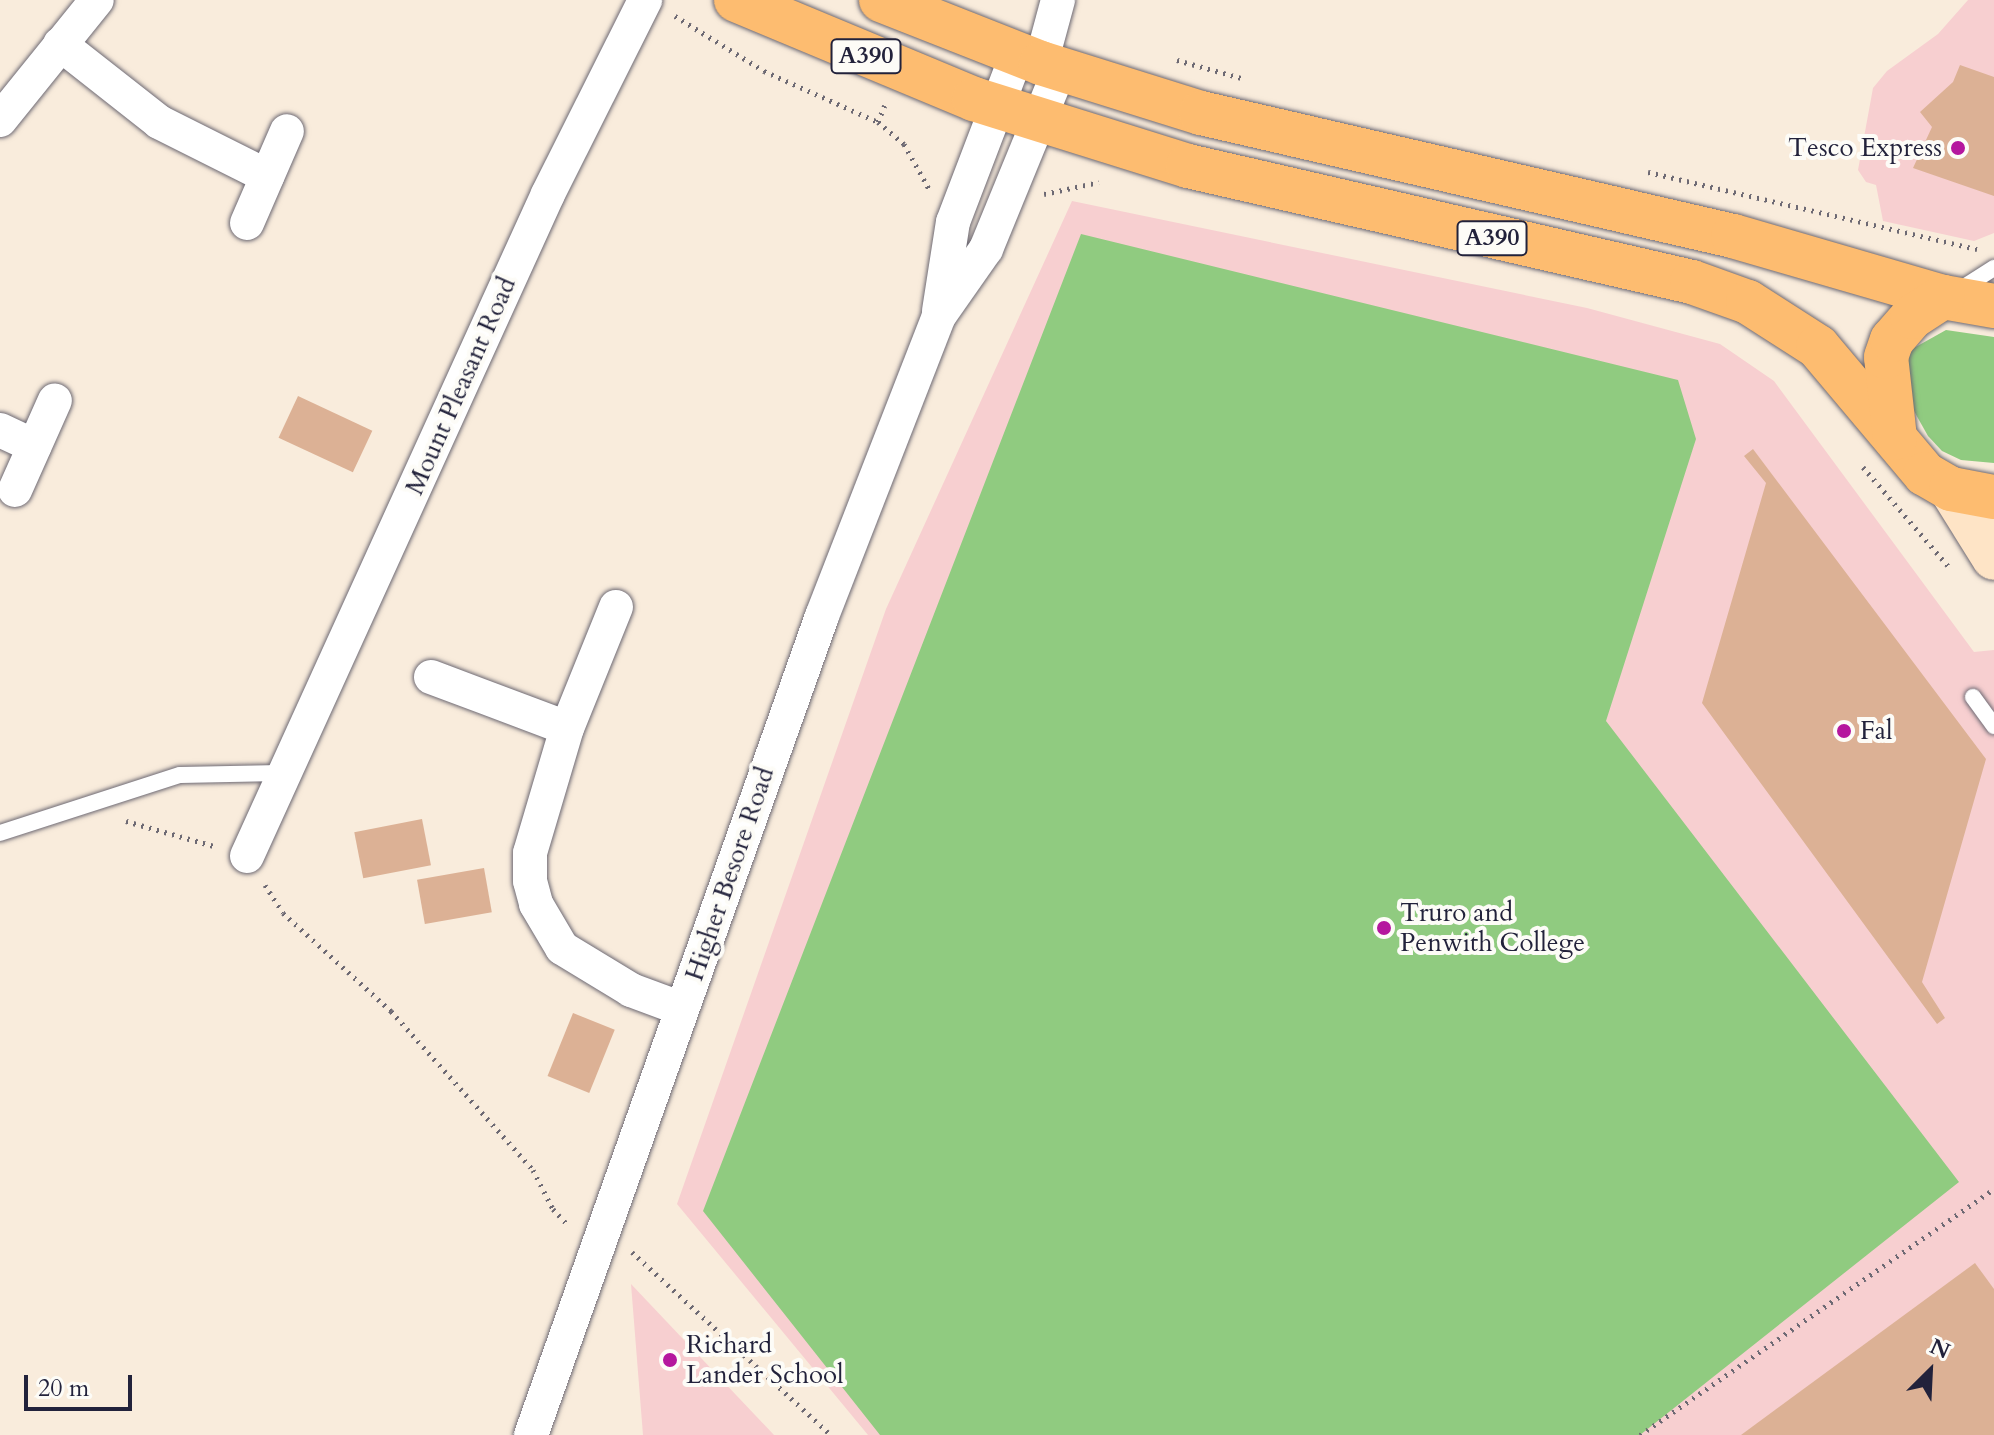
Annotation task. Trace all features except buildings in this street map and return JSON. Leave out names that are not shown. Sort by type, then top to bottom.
[{"type":"highway","name":"A390","points":[[736,0],[997,106],[1188,166],[1692,282],[1748,302],[1818,347],[1925,474],[1951,489],[1994,497]]},
{"type":"highway","name":"A390","points":[[881,0],[1039,62],[1201,113],[1733,236],[1945,298],[1994,306]]},
{"type":"highway","points":[[1895,438],[1886,357],[1892,340],[1912,317],[1945,298]]},
{"type":"street","points":[[0,120],[97,0]]},
{"type":"street","points":[[1039,62],[1058,0]]},
{"type":"street","name":"Mount Pleasant Road","points":[[247,856],[280,773],[548,194],[644,1]]},
{"type":"street","points":[[60,44],[169,129],[267,176]]},
{"type":"street","name":"Higher Besore Road","points":[[939,316],[948,239],[997,106],[1039,62]]},
{"type":"street","name":"Higher Besore Road","points":[[531,1435],[822,616],[939,316],[986,249],[1040,120],[1039,62]]},
{"type":"street","points":[[247,223],[287,131]]},
{"type":"street","points":[[15,490],[55,400]]},
{"type":"street","points":[[0,430],[35,446]]},
{"type":"street","points":[[1951,489],[1994,558]]},
{"type":"street","points":[[616,607],[567,728],[530,853],[536,904],[562,948],[584,965],[682,1009]]},
{"type":"street","points":[[431,677],[567,728]]},
{"type":"lane","points":[[1945,298],[1994,268]]},
{"type":"lane","points":[[1973,697],[1994,726]]},
{"type":"lane","points":[[0,833],[180,775],[280,773]]},
{"type":"path","points":[[644,1],[713,35],[764,71],[878,122],[913,155],[925,188],[961,201]]},
{"type":"path","points":[[1172,59],[1260,83]]},
{"type":"path","points":[[1640,170],[1990,250]]},
{"type":"path","points":[[79,806],[247,856],[283,913],[391,1011],[533,1170],[562,1220],[651,1265],[831,1435]]},
{"type":"path","points":[[1640,1435],[1994,1189]]},
{"type":"shaded area","points":[[1968,0],[1994,0],[1994,233],[1974,241],[1883,221],[1876,185],[1866,182],[1858,170],[1873,88],[1887,71],[1938,34]]},
{"type":"shaded area","name":"Truro and Penwith College","points":[[1072,201],[1587,308],[1720,344],[1774,381],[1974,652],[1994,650],[1994,1435],[868,1435],[677,1204],[886,609]]},
{"type":"shaded area","name":"Richard Lander School","points":[[631,1284],[774,1435],[643,1435]]},
{"type":"green space","name":"Truro and Penwith College","points":[[1081,234],[1678,380],[1696,439],[1606,721],[1959,1182],[1640,1435],[880,1435],[703,1211]]},
{"type":"green space","points":[[1946,330],[1994,337],[1994,463],[1961,460],[1942,451],[1928,436],[1905,395],[1903,370],[1912,349]]},
{"type":"place","name":"Tesco Express","points":[[1958,148]]},
{"type":"place","name":"Fal","points":[[1844,731]]},
{"type":"place","name":"Truro and Penwith College","points":[[1384,928]]},
{"type":"place","name":"Richard Lander School","points":[[670,1360]]}]
